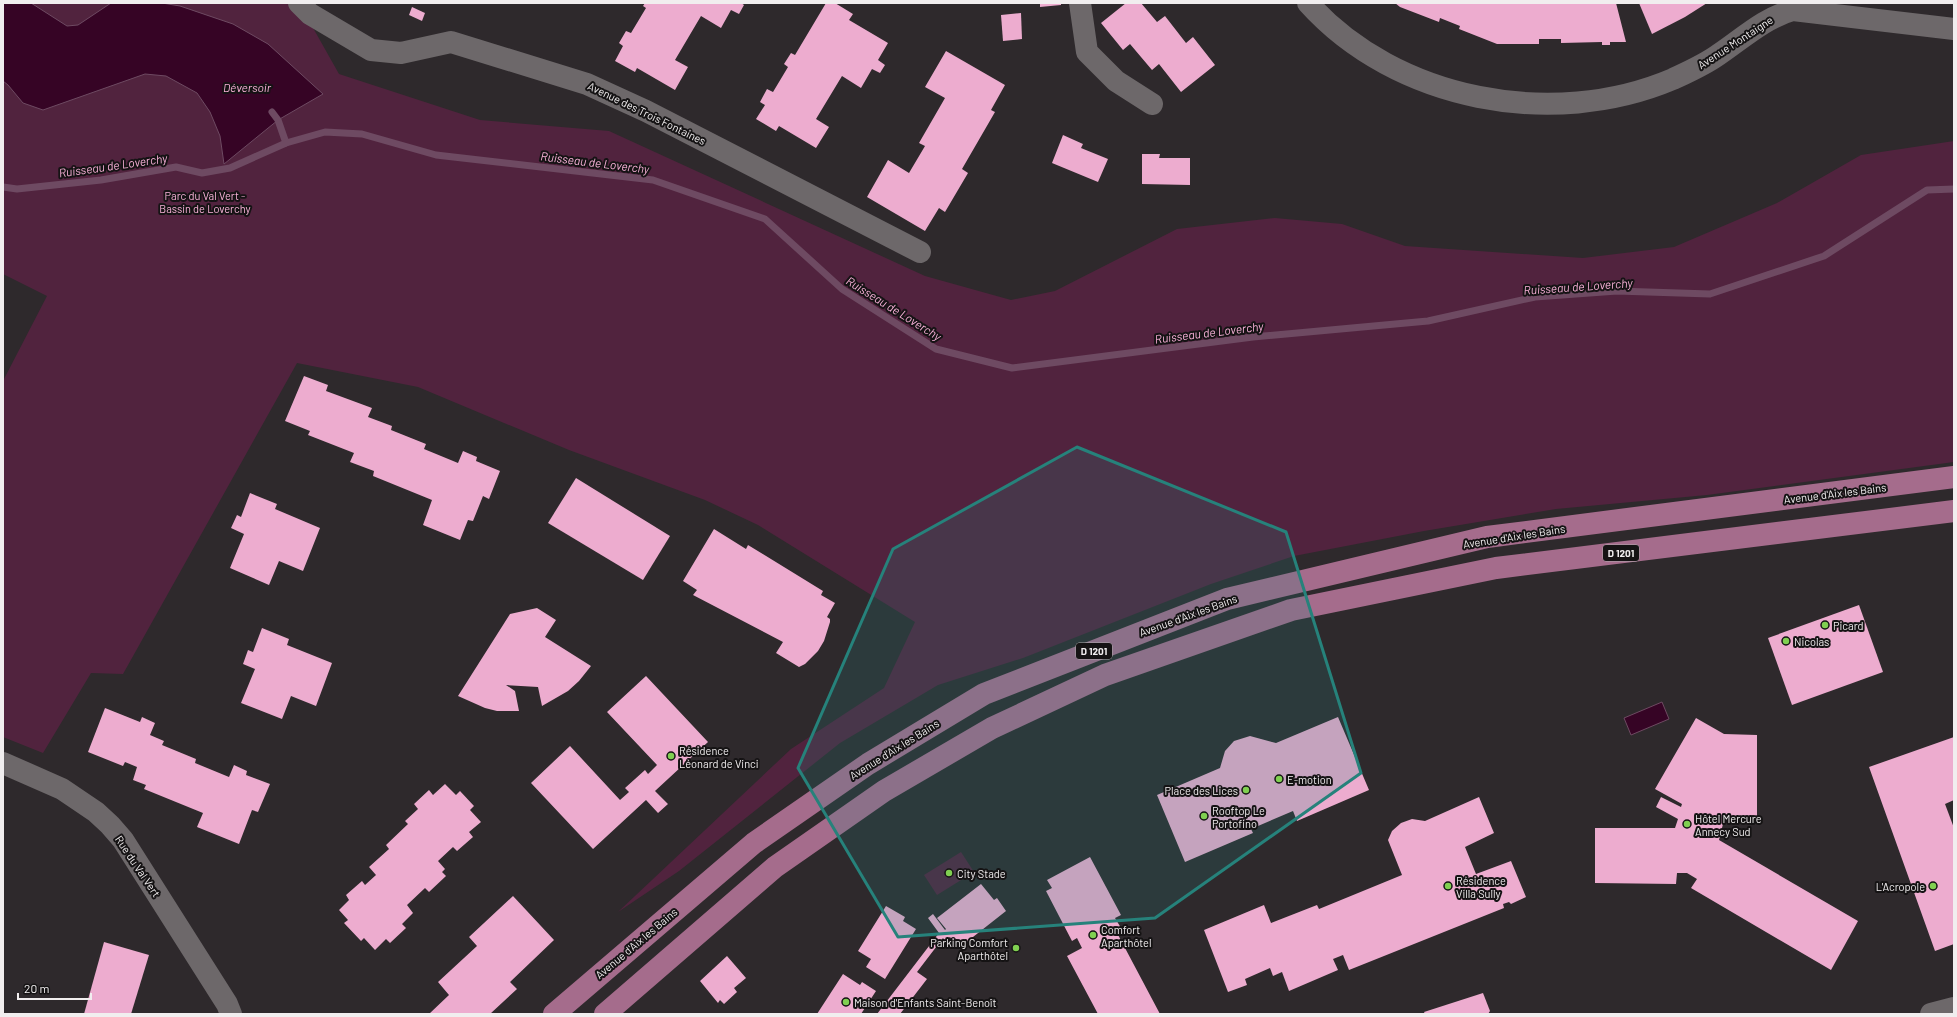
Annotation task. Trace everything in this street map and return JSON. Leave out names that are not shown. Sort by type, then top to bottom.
[{"type":"main road","name":"Avenue d'Aix les Bains","points":[[554,1014],[754,843],[868,764],[984,694],[1227,599],[1487,537],[1954,477]]},
{"type":"main road","name":"D 1201","points":[[605,1014],[775,868],[884,791],[992,728],[1105,675],[1291,610],[1496,568],[1954,511]]},
{"type":"street","name":"Avenue des Trois Fontaines","points":[[299,3],[310,14],[371,50],[401,53],[451,42],[587,84],[646,111],[920,252]]},
{"type":"street","points":[[1080,3],[1087,52],[1116,81],[1152,104]]},
{"type":"street","name":"Avenue Montaigne","points":[[1308,3],[1324,20],[1351,42],[1405,72],[1470,95],[1500,101],[1533,104],[1597,100],[1653,86],[1705,63],[1774,17],[1793,10],[1954,29]]},
{"type":"street","name":"Rue du Val Vert","points":[[3,763],[62,790],[83,803],[100,817],[123,840],[227,1004],[231,1014]]},
{"type":"street","points":[[1931,1014],[1954,1008]]},
{"type":"highlighted area","points":[[1077,447],[1286,532],[1361,773],[1155,918],[898,937],[798,768],[893,549]]},
{"type":"green space","name":"Parc du Val Vert - Bassin de Loverchy","points":[[3,3],[299,3],[339,74],[480,120],[609,131],[925,276],[1011,300],[1055,291],[1177,229],[1275,218],[1342,224],[1405,246],[1583,258],[1674,247],[1777,203],[1861,155],[1954,141],[1954,462],[1707,495],[1556,509],[1424,531],[1294,556],[1211,584],[1023,658],[938,685],[840,743],[679,871],[618,912],[791,749],[884,688],[915,622],[758,525],[705,500],[569,450],[418,387],[297,363],[123,674],[91,673],[43,753],[3,737],[3,381],[47,296],[3,274]]},
{"type":"green space","name":"City Stade","points":[[961,852],[974,872],[937,895],[924,875]]},
{"type":"water","name":"Déversoir","points":[[3,3],[31,3],[67,26],[78,25],[111,3],[162,3],[180,6],[233,24],[268,44],[323,94],[278,120],[224,164],[220,136],[210,112],[197,93],[166,76],[145,74],[43,110],[23,103],[3,81]]},
{"type":"water","points":[[1662,702],[1669,719],[1631,735],[1624,718]]},
{"type":"building","points":[[645,3],[741,3],[744,5],[739,14],[731,10],[721,28],[701,16],[675,60],[688,67],[675,90],[637,68],[635,72],[615,61],[623,46],[619,43],[626,31],[631,33],[646,8],[643,6]]},
{"type":"building","points":[[826,3],[835,3],[853,14],[849,20],[888,43],[878,60],[885,65],[880,73],[872,69],[861,88],[842,76],[816,119],[829,127],[816,148],[779,126],[776,131],[756,119],[765,105],[760,102],[767,89],[773,92],[788,67],[784,64],[791,53],[795,55]]},
{"type":"building","points":[[1040,3],[1061,3],[1061,5],[1040,7]]},
{"type":"building","points":[[1126,3],[1141,3],[1157,22],[1165,16],[1186,43],[1193,37],[1215,65],[1181,92],[1159,64],[1152,70],[1130,44],[1123,50],[1101,23]]},
{"type":"building","points":[[1395,3],[1616,3],[1626,42],[1610,42],[1610,45],[1602,45],[1602,42],[1561,43],[1561,39],[1539,39],[1539,44],[1497,44],[1459,29],[1460,26],[1440,18],[1439,22],[1400,7]]},
{"type":"building","points":[[1639,3],[1707,3],[1685,17],[1652,34]]},
{"type":"building","points":[[412,7],[425,13],[422,21],[409,15]]},
{"type":"building","points":[[1021,13],[1022,39],[1003,41],[1001,15]]},
{"type":"building","points":[[946,51],[1005,85],[991,110],[995,112],[962,169],[968,173],[945,212],[939,208],[925,231],[867,197],[888,160],[909,173],[925,146],[919,143],[945,98],[925,87]]},
{"type":"building","points":[[1063,135],[1083,144],[1081,148],[1108,159],[1098,182],[1052,163]]},
{"type":"building","points":[[1142,154],[1160,154],[1159,158],[1190,158],[1190,185],[1142,184]]},
{"type":"building","points":[[304,376],[328,385],[326,391],[372,408],[368,417],[392,426],[391,430],[426,444],[424,449],[458,463],[463,451],[477,457],[476,461],[500,471],[489,499],[483,496],[473,521],[468,520],[460,540],[423,525],[432,500],[373,476],[374,471],[350,462],[354,453],[308,435],[310,431],[285,421]]},
{"type":"building","points":[[576,478],[670,536],[643,580],[548,523]]},
{"type":"building","points":[[250,493],[277,504],[275,509],[320,528],[303,571],[279,561],[269,585],[230,568],[244,534],[231,528],[237,515],[241,517]]},
{"type":"building","points":[[714,529],[746,549],[748,545],[823,591],[821,595],[835,603],[827,617],[830,619],[830,622],[824,641],[818,651],[805,664],[799,667],[776,653],[783,642],[693,595],[697,590],[683,581]]},
{"type":"building","points":[[1859,605],[1883,672],[1792,705],[1768,638]]},
{"type":"building","points":[[537,608],[556,620],[545,637],[591,666],[579,681],[568,691],[542,706],[538,687],[506,685],[515,691],[519,711],[497,711],[485,708],[458,696],[510,614]]},
{"type":"building","points":[[262,628],[289,639],[287,645],[332,663],[316,706],[291,696],[282,719],[241,703],[255,669],[243,664],[248,650],[253,652]]},
{"type":"building","name":"Résidence Léonard de Vinci","points":[[646,676],[708,742],[655,791],[668,804],[658,813],[646,800],[593,849],[531,783],[570,746],[620,800],[629,792],[625,788],[645,770],[648,774],[657,765],[607,712]]},
{"type":"building","points":[[105,708],[140,722],[142,717],[155,723],[150,735],[164,741],[162,745],[196,759],[195,763],[229,777],[234,765],[247,771],[246,775],[270,784],[258,812],[252,810],[239,844],[197,827],[203,813],[144,789],[146,785],[133,780],[137,767],[125,762],[123,766],[88,752]]},
{"type":"building","name":"E-motion","points":[[1338,717],[1369,790],[1297,821],[1293,811],[1251,829],[1253,833],[1185,862],[1157,795],[1220,768],[1225,751],[1234,741],[1250,736],[1276,743]]},
{"type":"building","points":[[1696,718],[1724,734],[1757,735],[1757,816],[1725,816],[1719,840],[1858,921],[1831,970],[1691,888],[1697,879],[1687,873],[1677,873],[1676,884],[1595,883],[1595,828],[1675,828],[1678,819],[1656,807],[1661,797],[1681,807],[1682,804],[1655,789]]},
{"type":"building","name":"L'Acropole","points":[[1954,737],[1954,800],[1945,804],[1954,828],[1954,944],[1935,951],[1869,767]]},
{"type":"building","points":[[445,784],[456,795],[460,791],[474,806],[470,810],[481,822],[469,832],[473,837],[457,851],[453,847],[438,861],[445,869],[442,872],[446,876],[429,892],[425,888],[407,905],[413,913],[402,924],[406,928],[390,943],[386,939],[375,950],[364,938],[361,941],[344,923],[348,920],[339,910],[349,900],[346,895],[362,881],[365,885],[376,875],[369,867],[389,849],[386,845],[408,824],[405,821],[418,809],[414,804],[429,790],[433,795]]},
{"type":"building","name":"Résidence Villa Sully","points":[[1479,797],[1494,833],[1465,847],[1476,874],[1511,861],[1526,897],[1511,904],[1509,902],[1503,904],[1504,908],[1349,970],[1343,955],[1333,959],[1338,970],[1289,991],[1282,972],[1273,976],[1270,968],[1245,979],[1247,985],[1228,992],[1204,930],[1264,905],[1271,923],[1317,905],[1319,909],[1402,875],[1388,840],[1392,831],[1401,823],[1412,819],[1425,821]]},
{"type":"building","name":"Comfort Aparthôtel","points":[[1090,857],[1121,915],[1115,918],[1121,928],[1116,931],[1160,1014],[1098,1014],[1067,956],[1082,948],[1077,938],[1072,941],[1046,891],[1052,888],[1047,880]]},
{"type":"building","points":[[981,884],[994,900],[997,898],[1006,911],[959,948],[950,937],[945,941],[943,938],[917,972],[927,979],[900,1014],[877,1014],[939,933],[928,918],[933,914],[945,930],[946,929],[937,918]]},
{"type":"building","points":[[513,896],[554,940],[510,982],[517,989],[490,1014],[429,1014],[449,995],[438,982],[477,946],[469,937]]},
{"type":"building","points":[[886,906],[905,917],[903,921],[916,929],[885,979],[866,967],[871,959],[858,951]]},
{"type":"building","points":[[104,942],[149,955],[131,1014],[84,1014]]},
{"type":"building","points":[[727,956],[746,978],[734,988],[737,992],[724,1004],[720,1000],[718,1003],[700,981]]},
{"type":"building","name":"Maison d'Enfants Saint-Benoît","points":[[843,974],[860,985],[862,982],[876,991],[861,1014],[817,1014]]},
{"type":"building","points":[[1483,993],[1490,1011],[1488,1014],[1425,1014],[1424,1012]]},
{"type":"waterway","points":[[272,112],[278,120],[286,143]]},
{"type":"waterway","name":"Ruisseau de Loverchy","points":[[3,187],[17,189],[101,180],[176,167],[202,173],[230,168],[286,143],[325,132],[362,134],[436,155],[653,180],[765,219],[842,289],[936,349],[1012,368],[1253,337],[1428,321],[1535,297],[1617,291],[1710,294],[1824,256],[1927,190],[1954,189]]},
{"type":"place","name":"Picard","points":[[1825,625]]},
{"type":"place","name":"Nicolas","points":[[1786,641]]},
{"type":"place","name":"Résidence Léonard de Vinci","points":[[671,756]]},
{"type":"place","name":"E-motion","points":[[1279,779]]},
{"type":"place","name":"Place des Lices","points":[[1246,790]]},
{"type":"place","name":"Rooftop Le Portofino","points":[[1204,816]]},
{"type":"place","name":"Hôtel Mercure Annecy Sud","points":[[1687,824]]},
{"type":"place","name":"City Stade","points":[[949,873]]},
{"type":"place","name":"Résidence Villa Sully","points":[[1448,886]]},
{"type":"place","name":"L'Acropole","points":[[1933,886]]},
{"type":"place","name":"Comfort Aparthôtel","points":[[1093,935]]},
{"type":"place","name":"Parking Comfort Aparthôtel","points":[[1016,948]]},
{"type":"place","name":"Maison d'Enfants Saint-Benoît","points":[[846,1002]]}]
